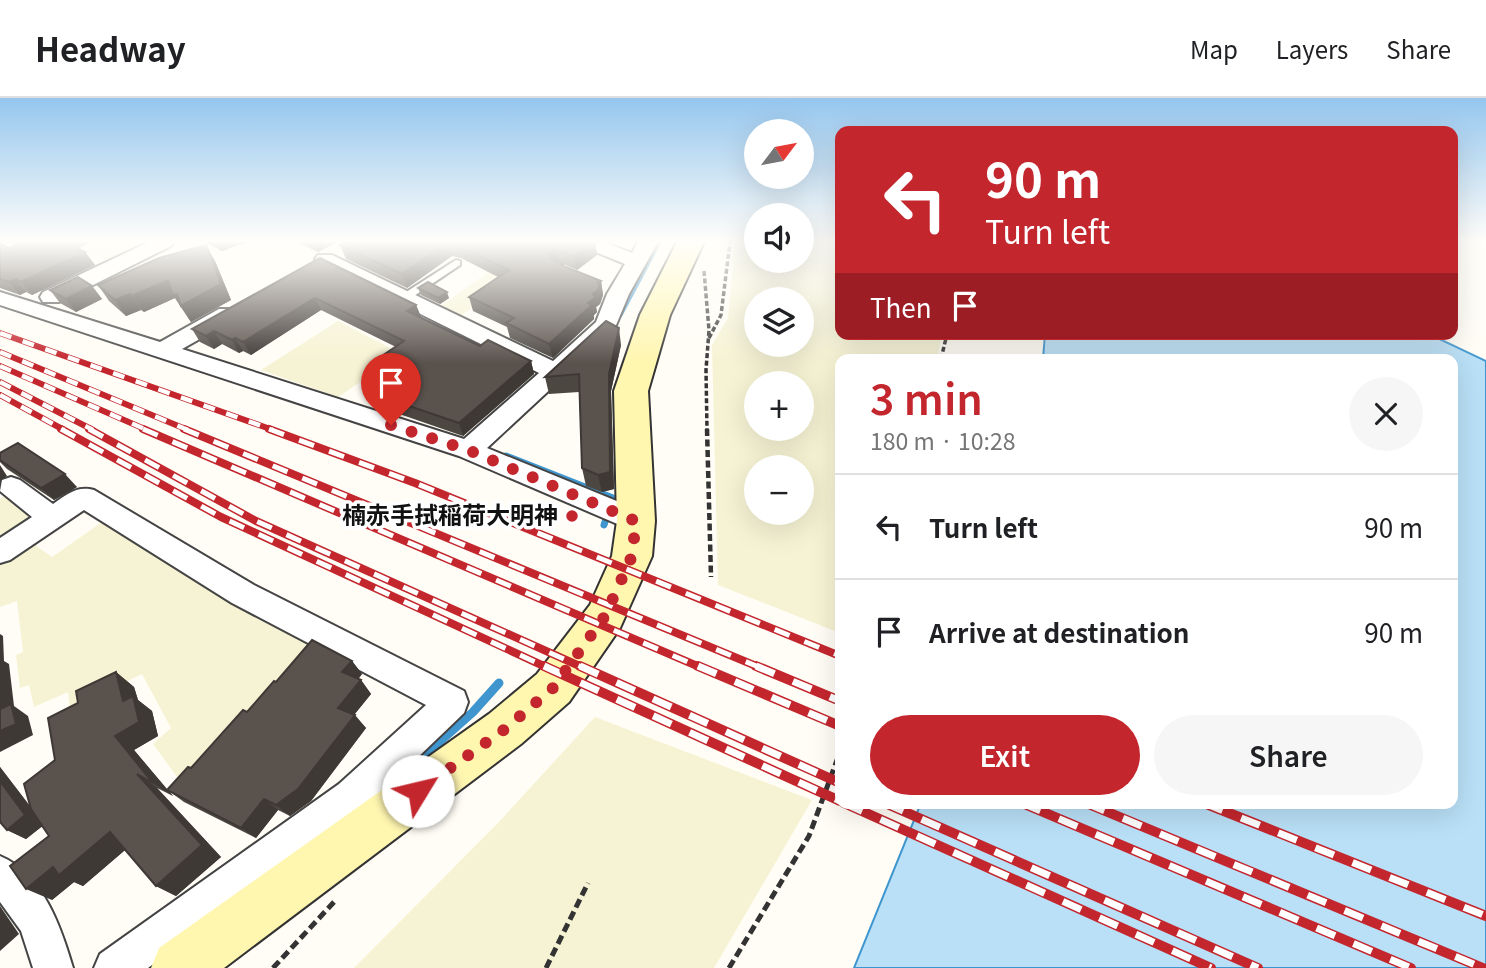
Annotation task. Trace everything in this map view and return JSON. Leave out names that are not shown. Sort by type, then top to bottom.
[{"type":"main road","points":[[179,968],[505,729],[553,688],[605,616],[632,556],[621,514],[631,391],[657,283]]},
{"type":"street","points":[[30,307],[80,283]]},
{"type":"street","points":[[373,283],[556,372]]},
{"type":"street","points":[[468,450],[607,325],[612,292],[624,283]]},
{"type":"street","points":[[0,298],[468,450],[621,514]]},
{"type":"street","points":[[163,350],[244,305]]},
{"type":"street","points":[[11,487],[52,518]]},
{"type":"street","points":[[0,552],[84,497],[243,594],[452,702],[352,796],[114,968]]},
{"type":"street","points":[[0,875],[20,893],[44,933],[53,968]]},
{"type":"lane","points":[[404,298],[426,283]]},
{"type":"path","points":[[704,283],[708,338],[706,370],[711,577]]},
{"type":"path","points":[[708,338],[722,315],[726,283]]},
{"type":"path","points":[[729,968],[809,836],[835,766]]},
{"type":"path","points":[[546,968],[589,883]]},
{"type":"shaded area","points":[[474,283],[509,283],[460,316],[438,308]]},
{"type":"shaded area","points":[[731,283],[835,283],[835,340],[941,340],[938,354],[835,354],[835,631],[718,585],[712,345],[728,318]]},
{"type":"shaded area","points":[[338,321],[402,354],[338,397],[261,370]]},
{"type":"shaded area","points":[[5,496],[35,520],[0,543],[0,499]]},
{"type":"shaded area","points":[[105,520],[327,644],[186,789],[153,744],[171,728],[142,674],[70,709],[68,692],[34,707],[29,685],[20,688],[16,655],[23,652],[17,601],[0,607],[0,558],[28,540],[52,557]]},
{"type":"shaded area","points":[[595,717],[812,800],[714,968],[354,968],[498,823]]},
{"type":"water","points":[[1045,340],[1442,340],[1486,361],[1486,968],[854,968],[919,809],[1458,809],[1458,354],[1043,354]]},
{"type":"building","points":[[66,283],[87,283],[92,286],[66,299],[50,290]]},
{"type":"building","points":[[103,283],[162,283],[132,296],[130,294],[115,300],[98,285]]},
{"type":"building","points":[[169,283],[221,284],[181,306],[177,294],[173,295]]},
{"type":"building","points":[[276,283],[370,283],[416,305],[407,311],[480,346],[488,340],[531,361],[459,423],[374,394],[402,374],[376,360],[404,341],[315,298],[243,342],[214,331],[206,336],[192,329]]},
{"type":"building","points":[[429,283],[447,292],[438,298],[418,288]]},
{"type":"building","points":[[490,283],[600,284],[593,294],[595,298],[588,303],[592,305],[549,344],[506,323],[514,318],[469,297]]},
{"type":"building","points":[[606,321],[619,328],[609,374],[610,472],[598,475],[582,468],[579,374],[545,377]]},
{"type":"building","points":[[18,443],[65,474],[41,488],[0,460],[0,453]]},
{"type":"building","points":[[312,640],[352,661],[342,672],[361,680],[338,708],[355,715],[298,789],[276,805],[264,799],[241,828],[167,790],[188,767],[191,768],[243,710],[247,712],[274,681],[276,682]]},
{"type":"building","points":[[116,672],[123,701],[133,696],[139,722],[115,736],[153,783],[137,774],[202,845],[156,886],[110,832],[59,875],[53,867],[26,889],[10,866],[49,836],[31,809],[24,784],[55,760],[48,718],[78,703],[76,691]]},
{"type":"building","points":[[11,704],[16,724],[0,731],[0,709]]},
{"type":"building","points":[[0,781],[25,815],[7,830],[0,822]]},
{"type":"waterway","points":[[620,315],[637,283]]},
{"type":"waterway","points":[[506,456],[613,498],[604,525]]},
{"type":"waterway","points":[[393,783],[473,712],[499,683]]},
{"type":"railway","points":[[0,333],[273,430]]},
{"type":"railway","points":[[0,352],[188,430]]},
{"type":"railway","points":[[0,366],[147,430]]},
{"type":"railway","points":[[0,382],[93,430]]},
{"type":"railway","points":[[0,395],[64,430]]},
{"type":"railway","points":[[61,429],[221,517],[548,668]]},
{"type":"railway","points":[[89,429],[256,521],[584,668]]},
{"type":"railway","points":[[143,429],[702,668]]},
{"type":"railway","points":[[184,429],[761,668]]},
{"type":"railway","points":[[269,429],[415,483],[835,654]]},
{"type":"railway","points":[[544,666],[835,799]]},
{"type":"railway","points":[[580,666],[835,781]]},
{"type":"railway","points":[[698,666],[835,724]]},
{"type":"railway","points":[[756,666],[835,699]]},
{"type":"railway","points":[[857,809],[1211,968]]},
{"type":"railway","points":[[899,809],[1258,968]]},
{"type":"railway","points":[[1036,809],[1411,968]]},
{"type":"railway","points":[[1100,809],[1483,968]]},
{"type":"railway","points":[[1219,809],[1486,916]]},
{"type":"place","name":"楠赤手拭稲荷大明神","points":[[572,516]]},
{"type":"route","points":[[391,425],[468,450],[636,521],[632,556],[605,616],[553,688],[505,729],[418,791]]}]
